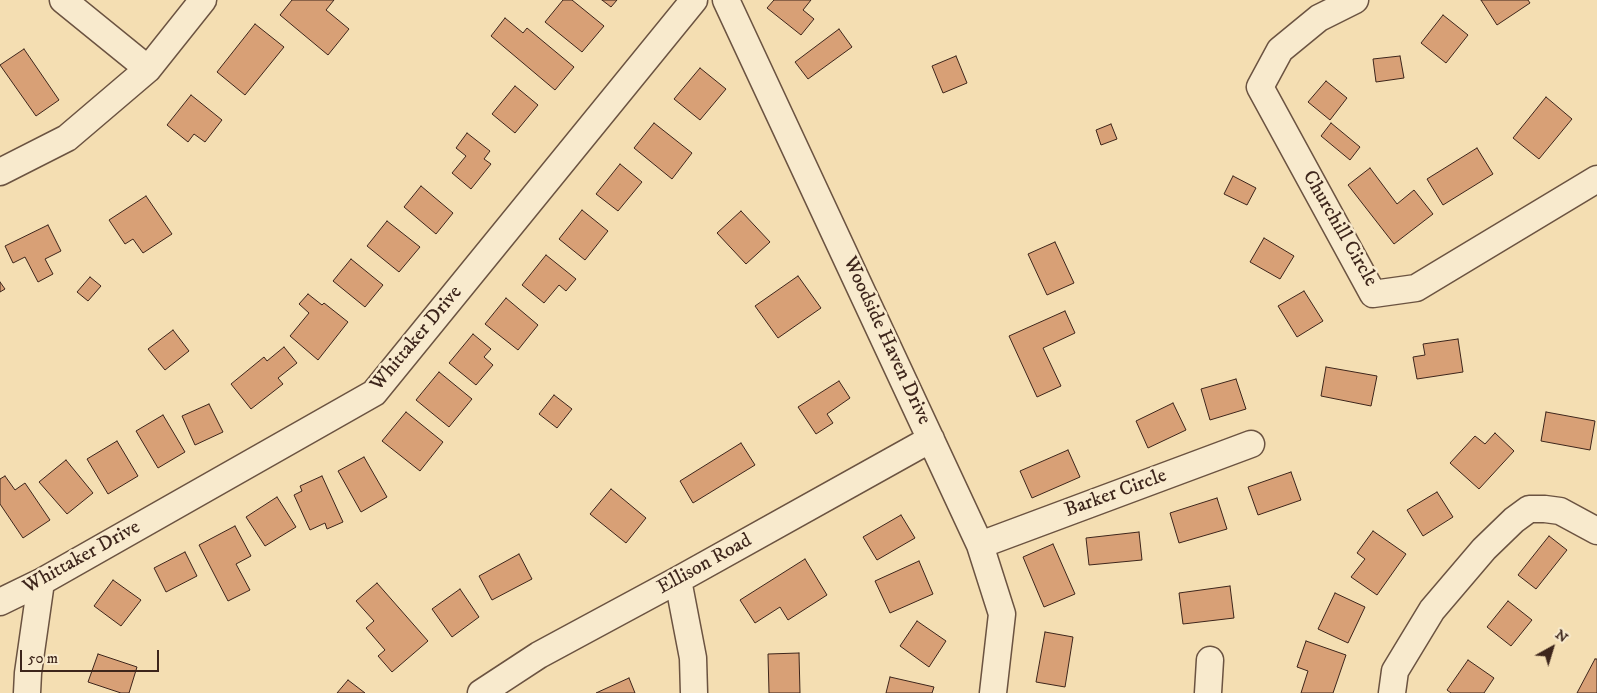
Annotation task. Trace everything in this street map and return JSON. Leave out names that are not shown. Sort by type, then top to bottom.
[{"type":"street","points":[[63,0],[148,69]]},
{"type":"street","points":[[0,172],[67,138],[148,69],[203,0]]},
{"type":"street","name":"Whittaker Drive","points":[[0,602],[41,582],[374,393],[694,0]]},
{"type":"street","name":"Woodside Haven Drive","points":[[726,0],[980,545],[1002,614],[993,693]]},
{"type":"street","name":"Churchill Circle","points":[[1355,0],[1319,18],[1280,50],[1260,87],[1373,294],[1416,288],[1597,180]]},
{"type":"street","name":"Ellison Road","points":[[481,693],[539,655],[931,439]]},
{"type":"street","name":"Barker Circle","points":[[980,545],[1252,444]]},
{"type":"street","points":[[1392,693],[1395,671],[1432,610],[1484,549],[1514,520],[1529,509],[1545,509],[1560,511],[1597,531]]},
{"type":"street","points":[[678,580],[693,658],[694,693]]},
{"type":"street","points":[[27,693],[28,673],[41,582]]},
{"type":"street","points":[[1208,693],[1210,660]]},
{"type":"building","points":[[292,0],[334,0],[326,10],[349,29],[328,55],[280,15]]},
{"type":"building","points":[[563,0],[572,0],[604,26],[582,52],[545,22]]},
{"type":"building","points":[[602,0],[617,0],[611,7]]},
{"type":"building","points":[[774,0],[811,0],[803,10],[814,19],[801,35],[767,8]]},
{"type":"building","points":[[1481,0],[1528,0],[1530,3],[1497,25]]},
{"type":"building","points":[[1443,15],[1468,35],[1446,63],[1421,43]]},
{"type":"building","points":[[505,18],[523,33],[527,28],[574,67],[555,90],[491,36]]},
{"type":"building","points":[[255,24],[284,47],[245,95],[217,72]]},
{"type":"building","points":[[839,29],[852,47],[808,79],[795,62]]},
{"type":"building","points":[[24,49],[59,100],[36,116],[0,65]]},
{"type":"building","points":[[956,56],[967,83],[943,93],[932,66]]},
{"type":"building","points":[[1400,56],[1404,78],[1376,82],[1373,59]]},
{"type":"building","points":[[700,68],[726,89],[700,120],[674,99]]},
{"type":"building","points":[[1326,81],[1347,98],[1330,120],[1308,102]]},
{"type":"building","points":[[515,86],[538,105],[515,133],[492,114]]},
{"type":"building","points":[[191,95],[222,120],[205,142],[194,134],[188,142],[167,125]]},
{"type":"building","points":[[1546,97],[1572,119],[1539,159],[1513,138]]},
{"type":"building","points":[[654,123],[692,153],[672,179],[634,148]]},
{"type":"building","points":[[1331,123],[1360,147],[1350,160],[1321,136]]},
{"type":"building","points":[[1111,124],[1117,139],[1101,145],[1096,130]]},
{"type":"building","points":[[467,133],[490,151],[484,159],[491,164],[471,189],[452,173],[466,156],[456,148]]},
{"type":"building","points":[[1477,148],[1493,174],[1443,205],[1427,179]]},
{"type":"building","points":[[620,164],[642,182],[618,211],[596,194]]},
{"type":"building","points":[[1370,168],[1397,204],[1414,190],[1433,214],[1394,244],[1348,185]]},
{"type":"building","points":[[1233,176],[1256,188],[1247,205],[1224,194]]},
{"type":"building","points":[[421,186],[453,213],[436,234],[404,207]]},
{"type":"building","points":[[146,196],[172,234],[143,253],[133,239],[125,244],[109,220]]},
{"type":"building","points":[[582,210],[608,231],[585,260],[559,239]]},
{"type":"building","points":[[741,211],[770,242],[746,264],[717,233]]},
{"type":"building","points":[[387,221],[420,247],[399,272],[367,246]]},
{"type":"building","points":[[48,225],[61,251],[45,259],[53,274],[38,282],[25,257],[13,263],[5,246]]},
{"type":"building","points":[[1264,238],[1294,256],[1280,279],[1250,262]]},
{"type":"building","points":[[1055,242],[1074,283],[1047,295],[1028,254]]},
{"type":"building","points":[[546,255],[576,279],[566,291],[559,285],[544,303],[522,285]]},
{"type":"building","points":[[351,259],[383,285],[365,307],[333,281]]},
{"type":"building","points":[[798,276],[821,308],[778,338],[755,306]]},
{"type":"building","points":[[90,277],[101,286],[88,301],[77,292]]},
{"type":"building","points":[[0,282],[5,289],[0,292]]},
{"type":"building","points":[[1304,291],[1323,321],[1297,337],[1278,306]]},
{"type":"building","points":[[308,294],[322,305],[324,303],[348,322],[318,360],[290,336],[309,313],[299,304]]},
{"type":"building","points":[[506,298],[538,325],[518,350],[485,324]]},
{"type":"building","points":[[1065,311],[1075,333],[1043,348],[1061,386],[1037,397],[1009,336]]},
{"type":"building","points":[[173,330],[189,351],[165,370],[148,349]]},
{"type":"building","points":[[473,334],[491,349],[484,357],[493,365],[476,385],[449,363]]},
{"type":"building","points":[[1458,339],[1463,372],[1417,379],[1413,357],[1425,355],[1423,344]]},
{"type":"building","points":[[284,347],[297,363],[278,378],[283,384],[251,409],[231,384],[264,357],[267,361]]},
{"type":"building","points":[[1326,367],[1377,376],[1371,406],[1321,396]]},
{"type":"building","points":[[439,372],[472,399],[449,427],[416,400]]},
{"type":"building","points":[[1236,379],[1246,409],[1210,420],[1201,389]]},
{"type":"building","points":[[839,381],[850,398],[827,414],[833,423],[816,434],[798,407]]},
{"type":"building","points":[[554,395],[572,409],[557,428],[539,414]]},
{"type":"building","points":[[1173,403],[1186,430],[1148,448],[1136,421]]},
{"type":"building","points":[[209,404],[223,432],[195,445],[182,416]]},
{"type":"building","points":[[406,412],[443,442],[420,471],[382,441]]},
{"type":"building","points":[[1546,412],[1595,421],[1590,450],[1541,441]]},
{"type":"building","points":[[163,415],[185,452],[158,468],[136,431]]},
{"type":"building","points":[[1495,433],[1514,451],[1479,489],[1450,463],[1475,436],[1485,444]]},
{"type":"building","points":[[117,441],[138,476],[108,494],[87,459]]},
{"type":"building","points":[[741,443],[755,465],[693,503],[680,481]]},
{"type":"building","points":[[1068,450],[1080,477],[1032,498],[1020,471]]},
{"type":"building","points":[[364,457],[387,497],[361,512],[338,471]]},
{"type":"building","points":[[66,460],[93,493],[67,514],[39,482]]},
{"type":"building","points":[[1291,472],[1301,500],[1258,515],[1248,487]]},
{"type":"building","points":[[5,476],[15,490],[25,483],[50,520],[23,538],[0,504],[0,479]]},
{"type":"building","points":[[322,476],[343,522],[327,529],[325,523],[310,530],[294,495],[302,491],[300,486]]},
{"type":"building","points":[[611,489],[646,518],[626,543],[590,514]]},
{"type":"building","points":[[1437,492],[1453,517],[1423,536],[1407,510]]},
{"type":"building","points":[[277,497],[296,527],[265,546],[246,517]]},
{"type":"building","points":[[1217,498],[1227,529],[1179,543],[1170,513]]},
{"type":"building","points":[[901,515],[915,538],[877,560],[863,537]]},
{"type":"building","points":[[235,526],[251,556],[236,564],[250,590],[228,601],[199,545]]},
{"type":"building","points":[[1373,531],[1406,554],[1377,595],[1351,577],[1365,559],[1357,553]]},
{"type":"building","points":[[1139,532],[1142,560],[1089,565],[1086,538]]},
{"type":"building","points":[[1549,536],[1567,550],[1536,589],[1518,575]]},
{"type":"building","points":[[1053,544],[1075,594],[1044,607],[1023,557]]},
{"type":"building","points":[[185,552],[197,576],[166,592],[154,568]]},
{"type":"building","points":[[519,554],[532,579],[492,600],[479,576]]},
{"type":"building","points":[[805,559],[827,595],[788,620],[780,607],[755,623],[740,600]]},
{"type":"building","points":[[919,561],[933,594],[890,613],[875,581]]},
{"type":"building","points":[[113,580],[141,600],[121,626],[94,606]]},
{"type":"building","points":[[377,583],[428,641],[392,672],[378,656],[385,650],[366,628],[374,621],[356,601]]},
{"type":"building","points":[[1230,586],[1234,618],[1183,624],[1179,593]]},
{"type":"building","points":[[460,589],[479,617],[452,637],[432,609]]},
{"type":"building","points":[[1335,593],[1365,607],[1348,643],[1318,629]]},
{"type":"building","points":[[1508,601],[1532,620],[1511,646],[1487,627]]},
{"type":"building","points":[[917,621],[946,641],[929,667],[900,646]]},
{"type":"building","points":[[1045,632],[1073,637],[1065,687],[1036,682]]},
{"type":"building","points":[[1306,641],[1346,655],[1333,693],[1301,693],[1308,671],[1297,667]]},
{"type":"building","points":[[799,653],[800,693],[769,693],[768,654]]},
{"type":"building","points":[[98,654],[137,667],[129,693],[121,693],[88,682]]},
{"type":"building","points":[[1595,659],[1597,659],[1597,693],[1577,693]]},
{"type":"building","points":[[1468,660],[1494,678],[1484,693],[1451,693],[1447,690]]},
{"type":"building","points":[[890,677],[934,687],[932,693],[886,693]]},
{"type":"building","points":[[629,678],[635,693],[596,693]]},
{"type":"building","points":[[348,680],[365,693],[337,693]]}]
